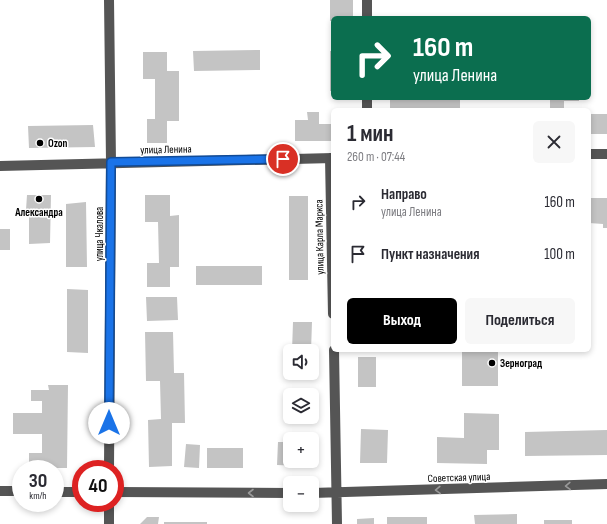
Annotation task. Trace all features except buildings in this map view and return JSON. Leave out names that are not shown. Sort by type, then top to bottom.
[{"type":"street","name":"улица Чкалова","points":[[109,0],[111,162],[109,460]]},
{"type":"street","points":[[367,0],[367,16]]},
{"type":"street","points":[[591,154],[607,154]]},
{"type":"street","name":"улица Ленина","points":[[0,166],[111,162],[331,158]]},
{"type":"street","points":[[334,352],[338,524]]},
{"type":"street","name":"Советская улица","points":[[319,493],[607,484]]},
{"type":"street","points":[[0,491],[12,491]]},
{"type":"street","points":[[124,492],[283,493]]},
{"type":"street","points":[[109,512],[109,524]]},
{"type":"place","name":"Ozon","points":[[40,143]]},
{"type":"place","name":"Александра","points":[[39,199]]},
{"type":"place","name":"Зерноград","points":[[492,363]]},
{"type":"route","points":[[109,423],[111,162],[283,159]]}]
